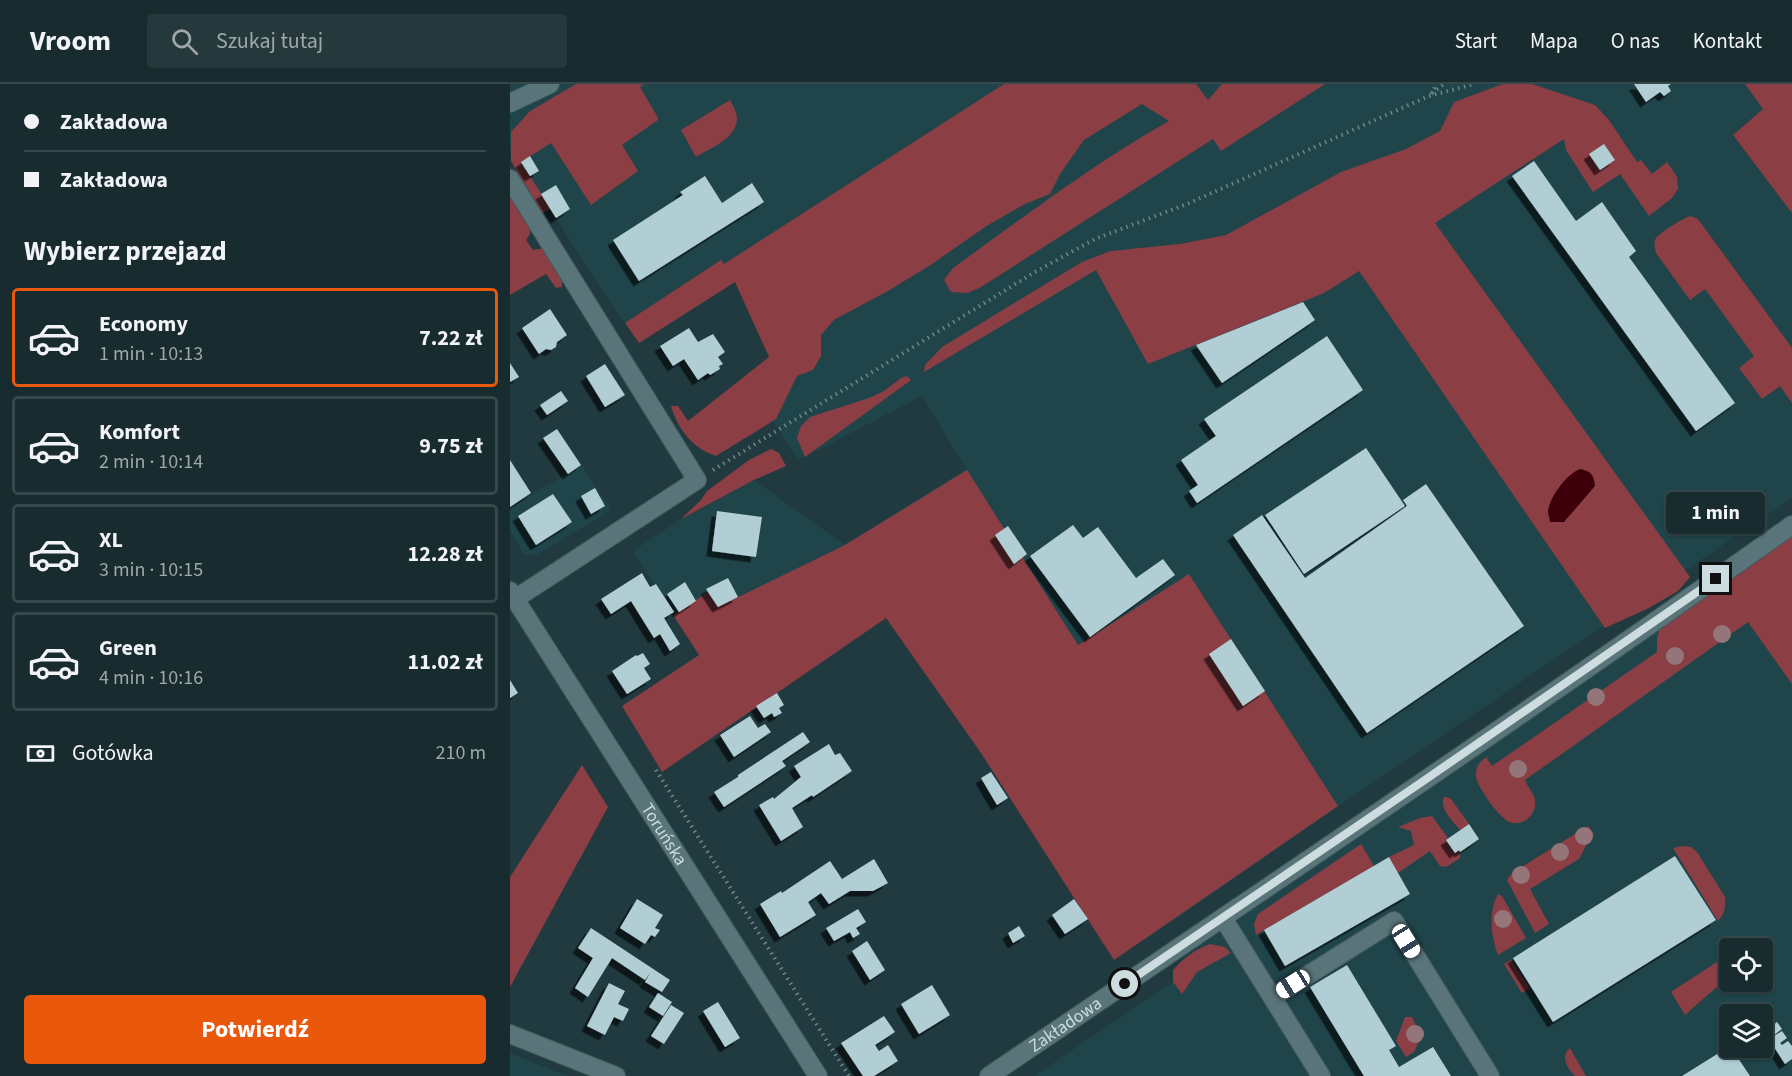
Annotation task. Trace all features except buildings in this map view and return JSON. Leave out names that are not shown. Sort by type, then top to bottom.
[{"type":"street","points":[[510,103],[550,84]]},
{"type":"street","points":[[510,179],[697,480],[513,595]]},
{"type":"street","name":"Zakładowa","points":[[989,1076],[1660,619],[1792,525]]},
{"type":"street","name":"Toruńska","points":[[513,595],[816,1075]]},
{"type":"street","points":[[1223,918],[1322,1076]]},
{"type":"street","points":[[1273,997],[1394,921],[1490,1076]]},
{"type":"street","points":[[510,1034],[616,1076]]},
{"type":"path","points":[[1430,96],[1437,84]]},
{"type":"path","points":[[1430,96],[1444,84]]},
{"type":"path","points":[[697,480],[1035,272],[1095,239],[1187,204],[1430,96],[1474,84]]},
{"type":"path","points":[[656,770],[849,1076]]},
{"type":"shaded area","points":[[510,84],[1745,84],[1763,109],[1733,135],[1792,213],[1792,498],[1145,940],[1053,785],[1016,806],[981,753],[1018,728],[925,594],[718,607],[708,593],[673,615],[633,551],[681,519],[754,480],[845,545],[966,469],[922,396],[799,460],[756,397],[688,421],[769,357],[735,282],[639,343],[597,283],[510,145]]},
{"type":"shaded area","points":[[576,84],[644,84],[640,87],[658,120],[622,145],[638,171],[591,205],[551,143],[521,162],[551,209],[542,213],[511,161],[511,132],[530,111]]},
{"type":"shaded area","points":[[1004,84],[1196,84],[1208,100],[1222,84],[1325,84],[1221,151],[1213,139],[981,287],[968,293],[951,292],[944,280],[953,268],[1086,173],[1169,121],[1142,104],[1084,140],[1060,174],[1050,194],[1025,204],[988,225],[929,266],[834,320],[821,335],[821,356],[813,370],[797,376],[776,419],[716,456],[693,443],[682,430],[671,406],[678,406],[688,421],[769,357],[735,282],[639,343],[625,323],[721,260],[724,264]]},
{"type":"shaded area","points":[[1503,84],[1532,84],[1595,105],[1609,120],[1637,162],[1641,160],[1652,174],[1667,162],[1677,177],[1678,189],[1672,198],[1649,216],[1620,174],[1593,192],[1566,150],[1564,139],[1435,223],[1690,577],[1678,591],[1649,608],[1605,628],[1359,271],[1324,293],[1148,364],[1096,270],[924,372],[925,365],[942,347],[1082,262],[1111,251],[1180,244],[1226,235],[1341,172],[1406,149],[1440,131],[1454,102]]},
{"type":"shaded area","points":[[1745,84],[1792,84],[1792,213],[1733,135],[1763,109]]},
{"type":"shaded area","points":[[730,100],[737,116],[733,132],[722,142],[696,157],[681,130]]},
{"type":"shaded area","points":[[510,195],[530,228],[530,234],[526,240],[533,250],[544,248],[562,280],[562,287],[556,288],[546,274],[510,295]]},
{"type":"shaded area","points":[[1690,216],[1698,219],[1792,348],[1792,403],[1780,386],[1762,399],[1739,368],[1754,356],[1705,289],[1690,300],[1656,253],[1654,244],[1656,238]]},
{"type":"shaded area","points":[[907,376],[911,380],[805,457],[797,438],[801,426],[810,417],[869,398]]},
{"type":"shaded area","points":[[771,449],[779,453],[786,466],[754,480],[681,519],[707,491],[749,460]]},
{"type":"shaded area","points":[[581,465],[611,510],[535,556],[524,554],[510,531],[510,508]]},
{"type":"shaded area","points":[[1580,469],[1591,474],[1595,486],[1564,522],[1550,522],[1549,506],[1555,493],[1570,476]]},
{"type":"shaded area","points":[[967,470],[1078,645],[1189,574],[1338,806],[1114,960],[981,753],[886,618],[662,772],[622,706],[699,655],[673,615],[708,592],[718,607],[845,545]]},
{"type":"shaded area","points":[[1792,534],[1792,684],[1748,622],[1525,780],[1535,801],[1535,807],[1527,819],[1512,823],[1502,817],[1481,789],[1476,777],[1476,770],[1481,761],[1486,757],[1492,766],[1657,652],[1657,637],[1662,624]]},
{"type":"shaded area","points":[[1772,547],[1792,574],[1792,1076],[1034,1076],[1173,982],[1173,970],[1183,958]]},
{"type":"shaded area","points":[[582,765],[608,807],[510,987],[510,877]]},
{"type":"shaded area","points":[[1444,797],[1451,799],[1469,824],[1460,830],[1443,806]]},
{"type":"shaded area","points":[[1432,816],[1448,838],[1446,840],[1454,853],[1459,850],[1460,858],[1446,867],[1440,866],[1430,851],[1398,873],[1389,857],[1414,845],[1411,831],[1398,827]]},
{"type":"shaded area","points":[[1589,827],[1593,833],[1579,859],[1530,889],[1549,924],[1535,933],[1507,880],[1512,873]]},
{"type":"shaded area","points":[[1361,844],[1374,866],[1256,935],[1254,924],[1258,914]]},
{"type":"shaded area","points":[[1691,847],[1697,852],[1725,897],[1724,910],[1718,921],[1673,848]]},
{"type":"shaded area","points":[[1498,894],[1502,896],[1526,938],[1498,955],[1492,917]]},
{"type":"shaded area","points":[[1210,944],[1225,947],[1231,953],[1197,972],[1182,994],[1173,982],[1173,970],[1190,955]]},
{"type":"shaded area","points":[[1511,960],[1530,988],[1522,993],[1504,964]]},
{"type":"shaded area","points":[[1719,961],[1719,985],[1685,1015],[1671,992]]},
{"type":"shaded area","points":[[1405,1017],[1412,1017],[1421,1037],[1414,1052],[1406,1057],[1396,1041]]},
{"type":"shaded area","points":[[1570,1048],[1586,1076],[1575,1076],[1567,1066],[1565,1055]]},
{"type":"shaded area","points":[[510,1053],[567,1076],[510,1076]]},
{"type":"route","points":[[1125,984],[1716,579]]}]
